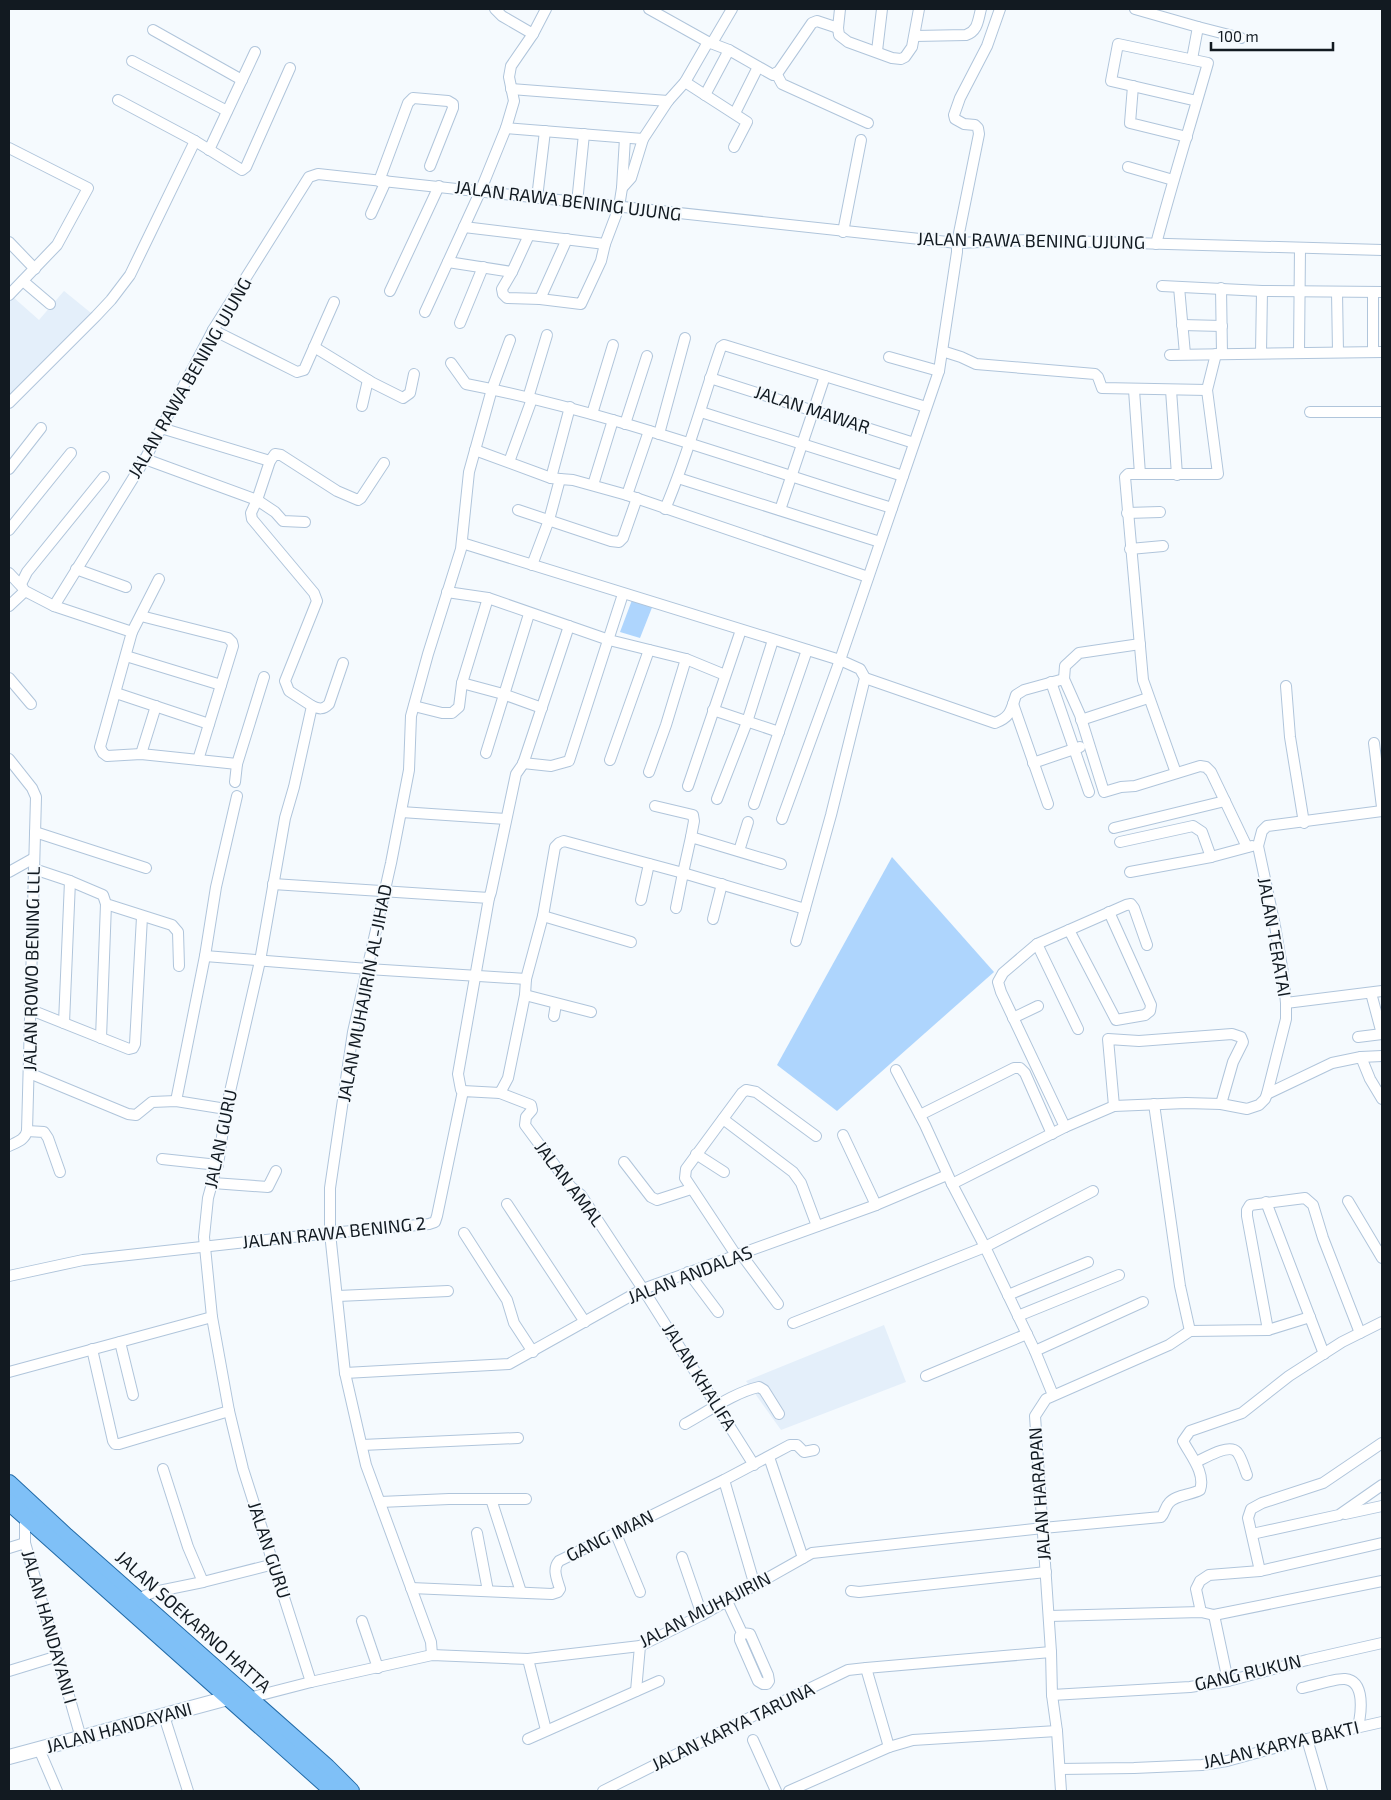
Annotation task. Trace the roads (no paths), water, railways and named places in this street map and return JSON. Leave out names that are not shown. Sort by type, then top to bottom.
[{"type":"main road","name":"JALAN SOEKARNO HATTA","points":[[9,1483],[351,1791]]},
{"type":"main road","name":"JALAN SOEKARNO HATTA","points":[[9,1502],[333,1791]]},
{"type":"street","points":[[495,9],[502,16],[532,34]]},
{"type":"street","points":[[425,312],[480,192],[495,151],[506,128],[514,101],[509,77],[511,66],[546,9]]},
{"type":"street","points":[[649,9],[710,43],[729,50],[773,74],[779,71],[812,23],[817,21],[838,28]]},
{"type":"street","points":[[622,188],[631,178],[643,139],[668,101],[685,82],[732,9]]},
{"type":"street","points":[[840,9],[839,34],[848,42],[892,58],[901,59],[905,57],[912,47],[919,9]]},
{"type":"street","points":[[877,51],[882,9]]},
{"type":"street","points":[[915,36],[966,35],[972,33],[976,28],[981,9]]},
{"type":"street","points":[[782,820],[840,660],[939,371],[957,243],[979,134],[978,128],[975,125],[964,124],[955,119],[954,115],[960,98],[987,46],[1000,9]]},
{"type":"street","points":[[1135,9],[1241,38]]},
{"type":"street","points":[[1192,59],[1198,27]]},
{"type":"street","points":[[153,30],[242,80]]},
{"type":"street","points":[[1156,244],[1208,63],[1118,44],[1111,81],[1197,101]]},
{"type":"street","points":[[705,95],[729,50]]},
{"type":"street","points":[[209,150],[255,52]]},
{"type":"street","points":[[132,61],[227,111]]},
{"type":"street","points":[[735,113],[758,67]]},
{"type":"street","points":[[118,100],[195,141],[242,170],[246,167],[290,68]]},
{"type":"street","points":[[776,73],[782,84],[868,123]]},
{"type":"street","points":[[685,82],[747,122],[734,147]]},
{"type":"street","points":[[1132,86],[1130,123],[1187,136]]},
{"type":"street","points":[[511,89],[668,101]]},
{"type":"street","points":[[371,214],[408,103],[413,98],[448,101],[453,104],[430,166]]},
{"type":"street","points":[[506,128],[643,139]]},
{"type":"street","points":[[537,198],[545,131]]},
{"type":"street","points":[[577,203],[584,134]]},
{"type":"street","points":[[529,235],[502,289],[503,294],[507,298],[540,299],[580,304],[601,261],[605,244],[619,207],[625,138]]},
{"type":"street","points":[[843,232],[861,140]]},
{"type":"street","points":[[9,403],[96,316],[130,275],[195,141]]},
{"type":"street","points":[[9,148],[88,188],[57,245],[9,295]]},
{"type":"street","points":[[1128,167],[1173,180]]},
{"type":"street","name":"JALAN RAWA BENING UJUNG","points":[[54,606],[145,459],[213,330],[309,177],[318,174],[957,243],[1029,240],[1382,250]]},
{"type":"street","points":[[390,291],[439,186]]},
{"type":"street","points":[[464,227],[605,244]]},
{"type":"street","points":[[540,299],[567,240]]},
{"type":"street","points":[[9,242],[35,269]]},
{"type":"street","points":[[1298,353],[1300,248]]},
{"type":"street","points":[[448,262],[512,272]]},
{"type":"street","points":[[460,322],[483,267]]},
{"type":"street","points":[[23,280],[50,304]]},
{"type":"street","points":[[1162,286],[1262,291],[1378,292],[1378,352],[1170,354]]},
{"type":"street","points":[[1179,287],[1185,354]]},
{"type":"street","points":[[1176,773],[1143,680],[1125,477],[1128,474],[1177,475],[1218,473],[1207,390],[1219,354],[1222,326],[1222,288]]},
{"type":"street","points":[[1261,353],[1262,291]]},
{"type":"street","points":[[1338,292],[1338,352]]},
{"type":"street","points":[[213,330],[297,372],[304,370],[334,302]]},
{"type":"street","points":[[1182,325],[1222,326]]},
{"type":"street","points":[[509,462],[530,398],[547,335]]},
{"type":"street","points":[[626,495],[654,433],[685,338]]},
{"type":"street","name":"JALAN MUHAJIRIN AL-JIHAD","points":[[432,1655],[431,1642],[366,1465],[345,1373],[330,1233],[330,1188],[353,1032],[385,892],[409,770],[411,716],[462,543],[469,472],[492,389],[510,340]]},
{"type":"street","points":[[592,414],[613,344]]},
{"type":"street","points":[[665,509],[701,412],[721,347],[724,345],[926,407]]},
{"type":"street","points":[[314,347],[402,398],[410,393],[414,374]]},
{"type":"street","points":[[942,351],[976,364],[1095,374],[1102,388],[1207,390]]},
{"type":"street","points":[[625,424],[647,356]]},
{"type":"street","points":[[889,357],[939,371]]},
{"type":"street","points":[[451,363],[466,384],[570,407],[689,442],[892,508]]},
{"type":"street","points":[[780,510],[825,376]]},
{"type":"street","name":"JALAN MAWAR","points":[[710,378],[914,443]]},
{"type":"street","points":[[362,406],[368,380]]},
{"type":"street","points":[[1134,390],[1140,474]]},
{"type":"street","points":[[1171,390],[1177,475]]},
{"type":"street","points":[[532,565],[549,520],[570,407]]},
{"type":"street","points":[[701,412],[903,476]]},
{"type":"street","points":[[1310,412],[1382,412]]},
{"type":"street","points":[[593,485],[613,420]]},
{"type":"street","points":[[9,469],[41,428]]},
{"type":"street","points":[[161,428],[270,462]]},
{"type":"street","points":[[475,450],[556,478],[573,480],[638,498],[665,509],[868,577]]},
{"type":"street","points":[[9,530],[71,453]]},
{"type":"street","points":[[343,663],[329,704],[326,707],[320,709],[312,706],[289,691],[284,681],[317,601],[314,593],[252,519],[251,513],[270,462],[275,454],[281,455],[337,491],[358,500],[384,463]]},
{"type":"street","points":[[145,459],[257,500],[275,512],[283,521],[305,522]]},
{"type":"street","points":[[9,606],[23,587],[27,572],[104,477]]},
{"type":"street","points":[[678,478],[880,542]]},
{"type":"street","points":[[518,510],[611,542],[619,542],[623,538],[638,498]]},
{"type":"street","points":[[1127,513],[1160,512]]},
{"type":"street","points":[[462,543],[840,660],[860,669],[865,678],[996,724],[1006,720],[1016,695],[1024,690],[1064,679]]},
{"type":"street","points":[[1130,549],[1163,546]]},
{"type":"street","points":[[76,569],[126,586]]},
{"type":"street","points":[[9,573],[23,587],[54,606],[132,632]]},
{"type":"street","points":[[159,580],[132,632],[100,747],[107,756],[141,754],[237,764]]},
{"type":"street","points":[[447,592],[488,598],[529,614],[608,640],[686,660],[725,674]]},
{"type":"street","points":[[523,763],[551,766],[569,761],[623,594]]},
{"type":"street","points":[[414,706],[442,713],[452,713],[459,707],[462,683],[488,598]]},
{"type":"street","points":[[486,753],[529,614]]},
{"type":"street","points":[[141,616],[228,638],[232,642],[233,646],[198,760]]},
{"type":"street","points":[[569,626],[523,763],[516,774],[491,892],[488,898],[458,1074],[461,1090],[500,1093],[508,1078],[525,995],[526,979],[543,916],[555,847],[559,843],[564,841],[650,864],[805,909]]},
{"type":"street","points":[[688,786],[741,630]]},
{"type":"street","points":[[717,799],[747,722],[773,640]]},
{"type":"street","points":[[1140,644],[1079,652],[1065,666],[1064,679],[1081,720],[1104,792],[1121,787],[1135,786],[1200,766],[1206,767],[1211,772],[1247,847]]},
{"type":"street","points":[[610,760],[649,650]]},
{"type":"street","points":[[754,804],[807,650]]},
{"type":"street","points":[[126,656],[221,685]]},
{"type":"street","points":[[649,772],[686,660]]},
{"type":"street","points":[[235,782],[237,764],[264,677]]},
{"type":"street","points":[[9,678],[31,704]]},
{"type":"street","points":[[796,942],[831,815],[865,678]]},
{"type":"street","points":[[1051,682],[1089,792]]},
{"type":"street","points":[[462,683],[503,694],[542,708]]},
{"type":"street","points":[[1286,686],[1290,737],[1304,823]]},
{"type":"street","points":[[116,693],[209,724]]},
{"type":"street","points":[[1081,720],[1148,698]]},
{"type":"street","points":[[1013,704],[1048,804]]},
{"type":"street","points":[[141,754],[156,706]]},
{"type":"street","name":"JALAN GURU","points":[[311,1682],[242,1469],[229,1411],[212,1317],[204,1237],[208,1198],[218,1166],[226,1110],[260,961],[285,818],[312,706]]},
{"type":"street","points":[[713,710],[779,732]]},
{"type":"street","points":[[1130,872],[1258,846],[1262,831],[1267,826],[1304,823],[1382,809],[1374,743]]},
{"type":"street","points":[[1033,762],[1088,744]]},
{"type":"street","name":"JALAN ROWO BENING LLL","points":[[9,759],[32,788],[36,797],[28,1131]]},
{"type":"street","points":[[176,1100],[216,887],[237,796]]},
{"type":"street","points":[[1114,828],[1225,801]]},
{"type":"street","points":[[655,806],[693,815],[694,821],[676,908]]},
{"type":"street","points":[[401,812],[506,819]]},
{"type":"street","points":[[739,851],[748,822]]},
{"type":"street","points":[[1120,842],[1193,826],[1202,832],[1211,857]]},
{"type":"street","points":[[35,832],[146,868]]},
{"type":"street","points":[[691,837],[781,864]]},
{"type":"street","name":"JALAN TERATAI","points":[[1258,846],[1275,926],[1286,1003],[1286,1019],[1267,1094]]},
{"type":"street","points":[[9,872],[34,863],[102,895],[106,904],[101,1038]]},
{"type":"street","points":[[641,900],[650,864]]},
{"type":"street","points":[[64,1023],[70,881]]},
{"type":"street","points":[[273,884],[488,898]]},
{"type":"street","points":[[713,920],[722,884]]},
{"type":"street","points":[[106,904],[172,925],[176,928],[178,932],[179,966]]},
{"type":"street","points":[[1065,1127],[998,982],[1003,973],[1037,944],[1126,904],[1131,904],[1134,908],[1147,945]]},
{"type":"street","points":[[1069,930],[1116,1020],[1145,1015],[1150,1011],[1151,1004],[1109,912]]},
{"type":"street","points":[[543,916],[631,942]]},
{"type":"street","points":[[31,1010],[129,1050],[132,1048],[135,1044],[142,917]]},
{"type":"street","points":[[1037,944],[1078,1029]]},
{"type":"street","points":[[204,956],[526,979]]},
{"type":"street","points":[[1286,1003],[1382,991]]},
{"type":"street","points":[[1358,1037],[1382,1034],[1371,992]]},
{"type":"street","points":[[525,995],[591,1012]]},
{"type":"street","points":[[554,1016],[556,1004]]},
{"type":"street","points":[[1013,1018],[1038,1006]]},
{"type":"street","points":[[1114,1106],[1108,1039],[1139,1041],[1232,1034],[1241,1037],[1243,1042],[1233,1062],[1221,1104]]},
{"type":"street","points":[[950,1180],[1114,1106],[1221,1104],[1247,1108],[1259,1105],[1267,1094],[1332,1063],[1362,1057],[1382,1056]]},
{"type":"street","points":[[1362,1057],[1370,1079],[1382,1099]]},
{"type":"street","points":[[920,1115],[1014,1068],[1020,1068],[1025,1072],[1052,1134]]},
{"type":"street","points":[[896,1070],[920,1115],[950,1180],[986,1247],[1053,1394],[1169,1345],[1190,1331],[1268,1330],[1310,1317]]},
{"type":"street","points":[[29,1073],[128,1114],[136,1115],[152,1102],[176,1100],[226,1110]]},
{"type":"street","points":[[778,1304],[738,1254],[691,1189],[685,1178],[685,1173],[696,1154],[746,1090],[756,1092],[816,1136]]},
{"type":"street","name":"JALAN RAWA BENING 2","points":[[9,1276],[83,1260],[435,1222],[464,1091]]},
{"type":"street","name":"JALAN AMAL","points":[[500,1093],[531,1105],[532,1110],[526,1116],[525,1125],[571,1187],[581,1195],[643,1289]]},
{"type":"street","points":[[1154,1104],[1180,1286],[1190,1331]]},
{"type":"street","points":[[723,1119],[793,1172],[801,1183],[817,1226]]},
{"type":"street","points":[[9,1146],[22,1140],[28,1131],[44,1132],[60,1172]]},
{"type":"street","points":[[842,1135],[876,1205]]},
{"type":"street","points":[[696,1154],[724,1172]]},
{"type":"street","points":[[162,1159],[218,1166]]},
{"type":"street","points":[[624,1162],[651,1197],[657,1200],[691,1189]]},
{"type":"street","points":[[213,1184],[268,1187],[276,1171]]},
{"type":"street","name":"JALAN ANDALAS","points":[[345,1373],[509,1364],[643,1289],[950,1180]]},
{"type":"street","points":[[793,1323],[986,1247],[1094,1191]]},
{"type":"street","points":[[1268,1330],[1246,1216],[1247,1210],[1250,1205],[1305,1198],[1310,1201],[1360,1333]]},
{"type":"street","points":[[1348,1201],[1382,1258]]},
{"type":"street","points":[[1266,1202],[1324,1354]]},
{"type":"street","points":[[507,1204],[584,1322]]},
{"type":"street","points":[[464,1233],[507,1300],[514,1323],[533,1352]]},
{"type":"street","points":[[1008,1295],[1088,1262]]},
{"type":"street","points":[[688,1272],[718,1312]]},
{"type":"street","points":[[1018,1316],[1119,1275]]},
{"type":"street","name":"JALAN KHALIFA","points":[[643,1289],[754,1465]]},
{"type":"street","points":[[338,1296],[448,1291]]},
{"type":"street","points":[[1035,1351],[1143,1302]]},
{"type":"street","points":[[9,1372],[212,1317]]},
{"type":"street","points":[[1247,1475],[1237,1452],[1226,1448],[1196,1462],[1188,1452],[1183,1441],[1190,1431],[1242,1413],[1289,1376],[1360,1333],[1382,1322]]},
{"type":"street","points":[[926,1376],[1027,1334]]},
{"type":"street","points":[[120,1342],[133,1395]]},
{"type":"street","points":[[92,1349],[115,1444],[229,1411]]},
{"type":"street","points":[[685,1424],[717,1406],[759,1387],[764,1390],[779,1414]]},
{"type":"street","name":"JALAN HARAPAN","points":[[1053,1394],[1046,1399],[1035,1416],[1052,1652],[1052,1696],[1057,1731],[1061,1791]]},
{"type":"street","points":[[362,1445],[518,1438]]},
{"type":"street","points":[[1260,1571],[1248,1518],[1251,1509],[1262,1503],[1323,1483],[1382,1443]]},
{"type":"street","name":"GANG IMAN","points":[[411,1588],[552,1594],[558,1592],[560,1589],[555,1565],[559,1561],[794,1444],[804,1452],[814,1450]]},
{"type":"street","points":[[769,1457],[803,1558]]},
{"type":"street","name":"JALAN MUHAJIRIN","points":[[249,1698],[432,1655],[528,1659],[640,1646],[702,1615],[812,1553],[1160,1517],[1164,1515],[1167,1504],[1172,1500],[1200,1490],[1202,1484],[1196,1462]]},
{"type":"street","points":[[163,1469],[188,1547],[203,1582]]},
{"type":"street","points":[[724,1480],[755,1586]]},
{"type":"street","points":[[1339,1515],[1382,1486]]},
{"type":"street","points":[[491,1499],[521,1592]]},
{"type":"street","points":[[380,1502],[526,1499]]},
{"type":"street","points":[[1252,1534],[1382,1506]]},
{"type":"street","name":"JALAN HANDAYANI I","points":[[25,1516],[25,1543],[81,1738]]},
{"type":"street","points":[[477,1533],[488,1591]]},
{"type":"street","points":[[616,1534],[640,1592]]},
{"type":"street","points":[[9,1548],[25,1543]]},
{"type":"street","points":[[1201,1612],[1196,1590],[1200,1581],[1209,1575],[1260,1571],[1382,1543]]},
{"type":"street","points":[[682,1557],[702,1615]]},
{"type":"street","points":[[137,1599],[154,1592],[274,1564]]},
{"type":"street","points":[[851,1591],[859,1592],[1046,1572]]},
{"type":"street","points":[[1049,1616],[1201,1612],[1214,1615],[1382,1581]]},
{"type":"street","points":[[727,1601],[742,1633]]},
{"type":"street","points":[[1214,1615],[1228,1681]]},
{"type":"street","points":[[362,1621],[378,1668]]},
{"type":"street","name":"GANG RUKUN","points":[[1052,1696],[1190,1687],[1228,1681],[1382,1643]]},
{"type":"street","points":[[636,1691],[640,1646]]},
{"type":"street","name":"JALAN KARYA TARUNA","points":[[603,1791],[848,1670],[1052,1652]]},
{"type":"street","points":[[9,1671],[58,1656]]},
{"type":"street","points":[[528,1659],[546,1730]]},
{"type":"street","points":[[866,1668],[890,1747]]},
{"type":"street","points":[[1302,1688],[1345,1679],[1354,1683],[1359,1691],[1362,1712],[1358,1727]]},
{"type":"street","points":[[528,1739],[659,1681]]},
{"type":"street","name":"JALAN HANDAYANI","points":[[9,1757],[228,1698]]},
{"type":"street","points":[[164,1716],[188,1791]]},
{"type":"street","name":"JALAN KARYA BAKTI","points":[[1060,1770],[1202,1765],[1227,1761],[1307,1739],[1382,1722]]},
{"type":"street","points":[[789,1791],[890,1747],[913,1740],[1057,1731]]},
{"type":"street","points":[[1307,1739],[1322,1791]]},
{"type":"street","points":[[753,1740],[776,1791]]},
{"type":"street","points":[[39,1749],[57,1791]]}]
